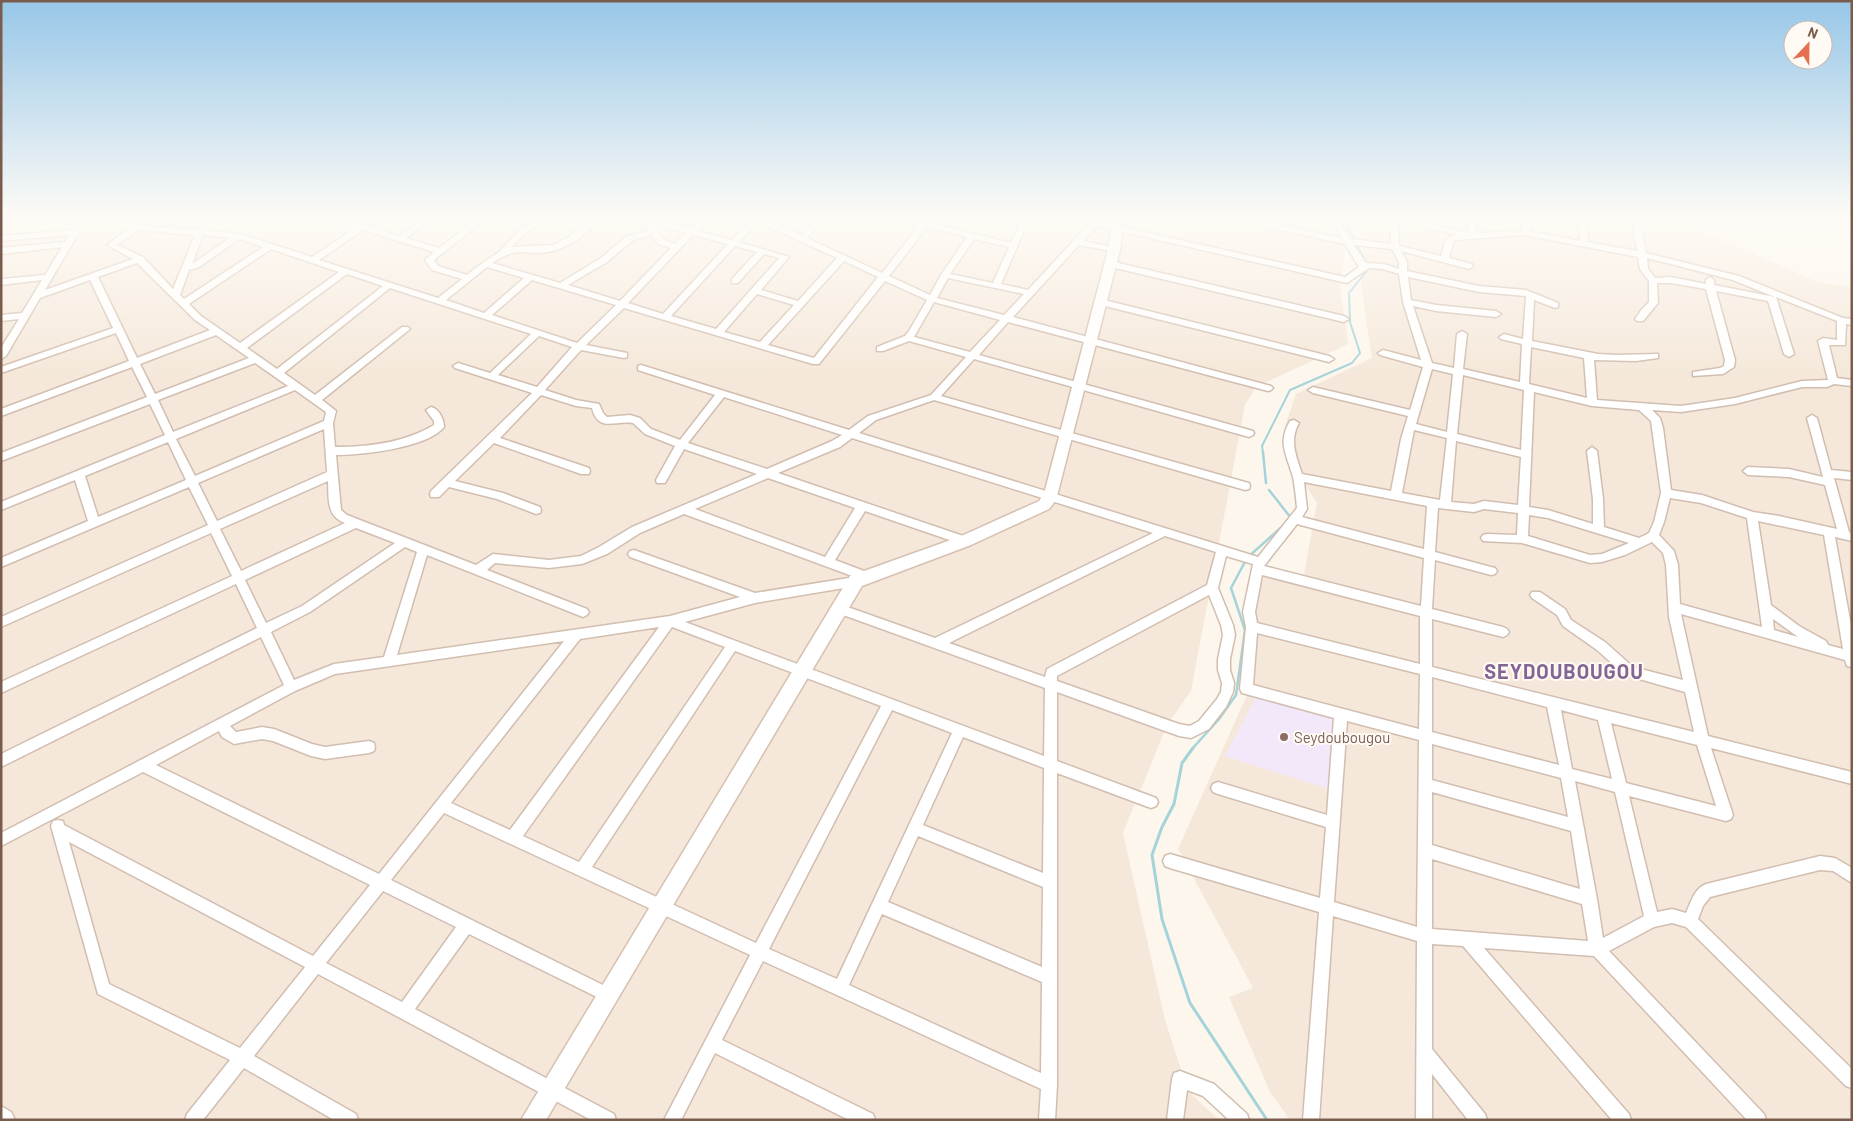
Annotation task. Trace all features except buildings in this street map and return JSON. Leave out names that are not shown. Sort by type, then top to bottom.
[{"type":"street","points":[[1,356],[52,271]]},
{"type":"street","points":[[37,296],[107,271]]},
{"type":"street","points":[[151,271],[198,318],[331,411],[328,422],[336,512],[343,518],[354,524],[583,612]]},
{"type":"street","points":[[175,295],[185,271]]},
{"type":"street","points":[[182,303],[201,293],[233,271]]},
{"type":"street","points":[[240,348],[346,271]]},
{"type":"street","points":[[347,271],[578,346],[624,355]]},
{"type":"street","points":[[446,271],[469,278]]},
{"type":"street","points":[[440,301],[478,271]]},
{"type":"street","points":[[511,271],[816,362],[888,271]]},
{"type":"street","points":[[562,286],[586,271]]},
{"type":"street","points":[[435,494],[492,439],[538,392],[578,346],[590,337],[653,271]]},
{"type":"street","points":[[664,317],[707,271]]},
{"type":"street","points":[[735,281],[744,271]]},
{"type":"street","points":[[718,333],[773,271]]},
{"type":"street","points":[[762,346],[830,271]]},
{"type":"street","points":[[871,271],[932,300],[1268,388]]},
{"type":"street","points":[[880,349],[908,338],[948,271]]},
{"type":"street","points":[[996,286],[1003,271]]},
{"type":"street","points":[[477,571],[493,558],[524,562],[565,563],[583,559],[607,548],[636,530],[836,444],[872,418],[934,397],[1050,271]]},
{"type":"street","points":[[1,840],[291,688],[334,669],[670,621],[755,598],[862,579],[964,541],[1044,505],[1051,496],[1108,271]]},
{"type":"street","points":[[1166,271],[1344,319]]},
{"type":"street","points":[[1313,271],[1348,280],[1359,271]]},
{"type":"street","points":[[1397,271],[1479,289],[1510,291],[1530,295],[1555,305]]},
{"type":"street","points":[[1640,319],[1645,311],[1654,303],[1653,281],[1646,271]]},
{"type":"street","points":[[1696,374],[1723,371],[1729,367],[1729,348],[1710,287],[1710,271]]},
{"type":"street","points":[[1711,271],[1736,278],[1840,320],[1852,322]]},
{"type":"street","points":[[1396,494],[1406,439],[1428,366],[1407,302],[1402,273]]},
{"type":"street","points":[[945,275],[1030,293]]},
{"type":"street","points":[[93,276],[291,688]]},
{"type":"street","points":[[1,282],[49,277]]},
{"type":"street","points":[[486,316],[530,277]]},
{"type":"street","points":[[1653,281],[1671,280],[1802,305]]},
{"type":"street","points":[[277,374],[389,285]]},
{"type":"street","points":[[756,291],[800,304]]},
{"type":"street","points":[[1522,539],[1530,295]]},
{"type":"street","points":[[1772,299],[1789,354]]},
{"type":"street","points":[[1100,302],[1329,359]]},
{"type":"street","points":[[1407,302],[1436,308],[1496,314]]},
{"type":"street","points":[[1,318],[26,315]]},
{"type":"street","points":[[1834,381],[1823,341],[1842,343],[1840,320]]},
{"type":"street","points":[[1,370],[119,329]]},
{"type":"street","points":[[316,400],[405,329]]},
{"type":"street","points":[[1,413],[217,331]]},
{"type":"street","points":[[491,377],[538,332]]},
{"type":"street","points":[[1424,1120],[1426,612],[1430,555],[1452,436],[1462,334]]},
{"type":"street","points":[[1504,337],[1589,357],[1628,358],[1655,356]]},
{"type":"street","points":[[908,338],[1250,433]]},
{"type":"street","points":[[1383,353],[1428,366],[1592,403],[1643,408],[1681,409],[1735,401],[1802,384],[1827,384],[1834,381],[1852,383]]},
{"type":"street","points":[[1589,357],[1592,403]]},
{"type":"street","points":[[1,457],[256,359]]},
{"type":"street","points":[[458,366],[538,392],[576,403],[596,406],[600,418],[607,421],[625,418],[638,420],[647,432],[964,541]]},
{"type":"street","points":[[641,368],[1222,550],[1258,565],[1503,632]]},
{"type":"street","points":[[1,506],[296,386]]},
{"type":"street","points":[[1313,390],[1414,414]]},
{"type":"street","points":[[661,480],[670,466],[674,454],[722,394]]},
{"type":"street","points":[[934,397],[1245,486]]},
{"type":"street","points":[[1487,538],[1522,539],[1590,559],[1608,556],[1642,543],[1653,536],[1660,522],[1666,493],[1656,420],[1643,408]]},
{"type":"street","points":[[331,451],[369,449],[427,435],[439,426],[438,420],[431,410]]},
{"type":"street","points":[[1666,493],[1702,499],[1752,516],[1848,536],[1812,418]]},
{"type":"street","points":[[1,562],[328,422]]},
{"type":"street","points":[[1294,422],[1290,428],[1288,449],[1298,477],[1302,509],[1258,565],[1249,612],[1252,627],[1246,689],[1726,815],[1702,740],[1674,607],[1672,565],[1668,551],[1653,536]]},
{"type":"street","points":[[1410,426],[1526,455]]},
{"type":"street","points":[[492,439],[585,471]]},
{"type":"street","points":[[1592,452],[1598,499],[1599,529]]},
{"type":"street","points":[[1748,471],[1829,477],[1852,476]]},
{"type":"street","points":[[1,622],[333,474]]},
{"type":"street","points":[[79,475],[94,522]]},
{"type":"street","points":[[1298,477],[1396,494],[1439,504],[1474,508],[1484,505],[1548,514],[1642,543]]},
{"type":"street","points":[[447,483],[499,496],[536,510]]},
{"type":"street","points":[[828,562],[862,506]]},
{"type":"street","points":[[685,510],[828,562],[862,579]]},
{"type":"street","points":[[1752,516],[1769,634]]},
{"type":"street","points":[[1295,520],[1491,571]]},
{"type":"street","points":[[1,688],[354,524]]},
{"type":"street","points":[[935,644],[1164,532]]},
{"type":"street","points":[[1829,532],[1851,659]]},
{"type":"street","points":[[1,761],[306,609],[403,543]]},
{"type":"street","points":[[389,661],[423,550]]},
{"type":"street","points":[[839,609],[1050,686],[1179,730],[1191,732],[1204,725],[1222,704],[1228,683],[1224,670],[1228,635],[1227,625],[1212,588],[1222,550]]},
{"type":"street","points":[[634,554],[755,598]]},
{"type":"street","points":[[533,1120],[839,609],[862,579]]},
{"type":"street","points":[[1047,1120],[1050,978],[1051,673],[1212,588]]},
{"type":"street","points":[[1536,595],[1562,612],[1567,623],[1601,646],[1629,671],[1691,688]]},
{"type":"street","points":[[1674,607],[1833,652],[1851,659]]},
{"type":"street","points":[[1765,607],[1795,629],[1833,652]]},
{"type":"street","points":[[670,621],[1151,802]]},
{"type":"street","points":[[513,838],[670,621]]},
{"type":"street","points":[[1252,627],[1852,778]]},
{"type":"street","points":[[193,1120],[577,634]]},
{"type":"street","points":[[582,870],[733,644]]},
{"type":"street","points":[[672,1120],[889,703]]},
{"type":"street","points":[[1553,703],[1577,826],[1597,949],[1758,1120]]},
{"type":"street","points":[[1312,1120],[1341,714]]},
{"type":"street","points":[[1603,715],[1652,920]]},
{"type":"street","points":[[222,724],[227,733],[234,738],[262,733],[274,735],[311,750],[325,753],[369,748]]},
{"type":"street","points":[[840,989],[960,730]]},
{"type":"street","points":[[143,765],[608,995]]},
{"type":"street","points":[[1425,784],[1577,826]]},
{"type":"street","points":[[1218,788],[1333,823]]},
{"type":"street","points":[[441,805],[1049,1085]]},
{"type":"street","points":[[54,813],[103,989],[242,1058],[331,1115],[350,1120]]},
{"type":"street","points":[[915,828],[1050,883]]},
{"type":"street","points":[[59,829],[608,1120]]},
{"type":"street","points":[[1425,850],[1590,899]]},
{"type":"street","points":[[1170,861],[1424,936],[1597,949],[1652,920],[1672,916],[1690,921],[1849,1073]]},
{"type":"street","points":[[1690,921],[1698,900],[1706,891],[1820,862],[1835,865],[1852,876]]},
{"type":"street","points":[[879,904],[1050,978]]},
{"type":"street","points":[[404,1012],[466,925]]},
{"type":"street","points":[[1467,940],[1624,1120]]},
{"type":"street","points":[[712,1043],[867,1120]]},
{"type":"street","points":[[1424,1051],[1479,1120]]},
{"type":"street","points":[[1175,1120],[1180,1079],[1208,1090],[1241,1120]]},
{"type":"shaded area","points":[[1,271],[1342,271],[1340,287],[1348,344],[1256,387],[1245,405],[1191,691],[1167,725],[1123,833],[1165,1020],[1188,1091],[1219,1120],[1,1120]]},
{"type":"shaded area","points":[[1362,271],[1793,271],[1817,282],[1852,287],[1852,1120],[1290,1120],[1270,1092],[1229,997],[1253,988],[1178,849],[1251,686],[1255,612],[1264,576],[1302,586],[1317,503],[1284,452],[1284,429],[1296,394],[1372,358],[1361,284]]},
{"type":"shaded area","name":"Seydoubougou","points":[[1256,697],[1336,718],[1329,789],[1225,756]]},
{"type":"waterway","points":[[1263,453],[1262,446],[1290,390],[1352,363],[1360,353],[1350,322],[1349,293],[1366,271]]},
{"type":"waterway","points":[[1263,452],[1266,483]]},
{"type":"waterway","points":[[1269,490],[1291,518]]},
{"type":"waterway","points":[[1192,749],[1219,719],[1236,695],[1245,630],[1231,588],[1247,558],[1285,524]]},
{"type":"waterway","points":[[1193,748],[1182,763],[1174,804],[1162,827],[1152,855],[1162,919],[1190,1003],[1267,1120]]},
{"type":"place","name":"Seydoubougou","points":[[1284,737]]},
{"type":"district","name":"SEYDOUBOUGOU","points":[[1564,671]]}]
